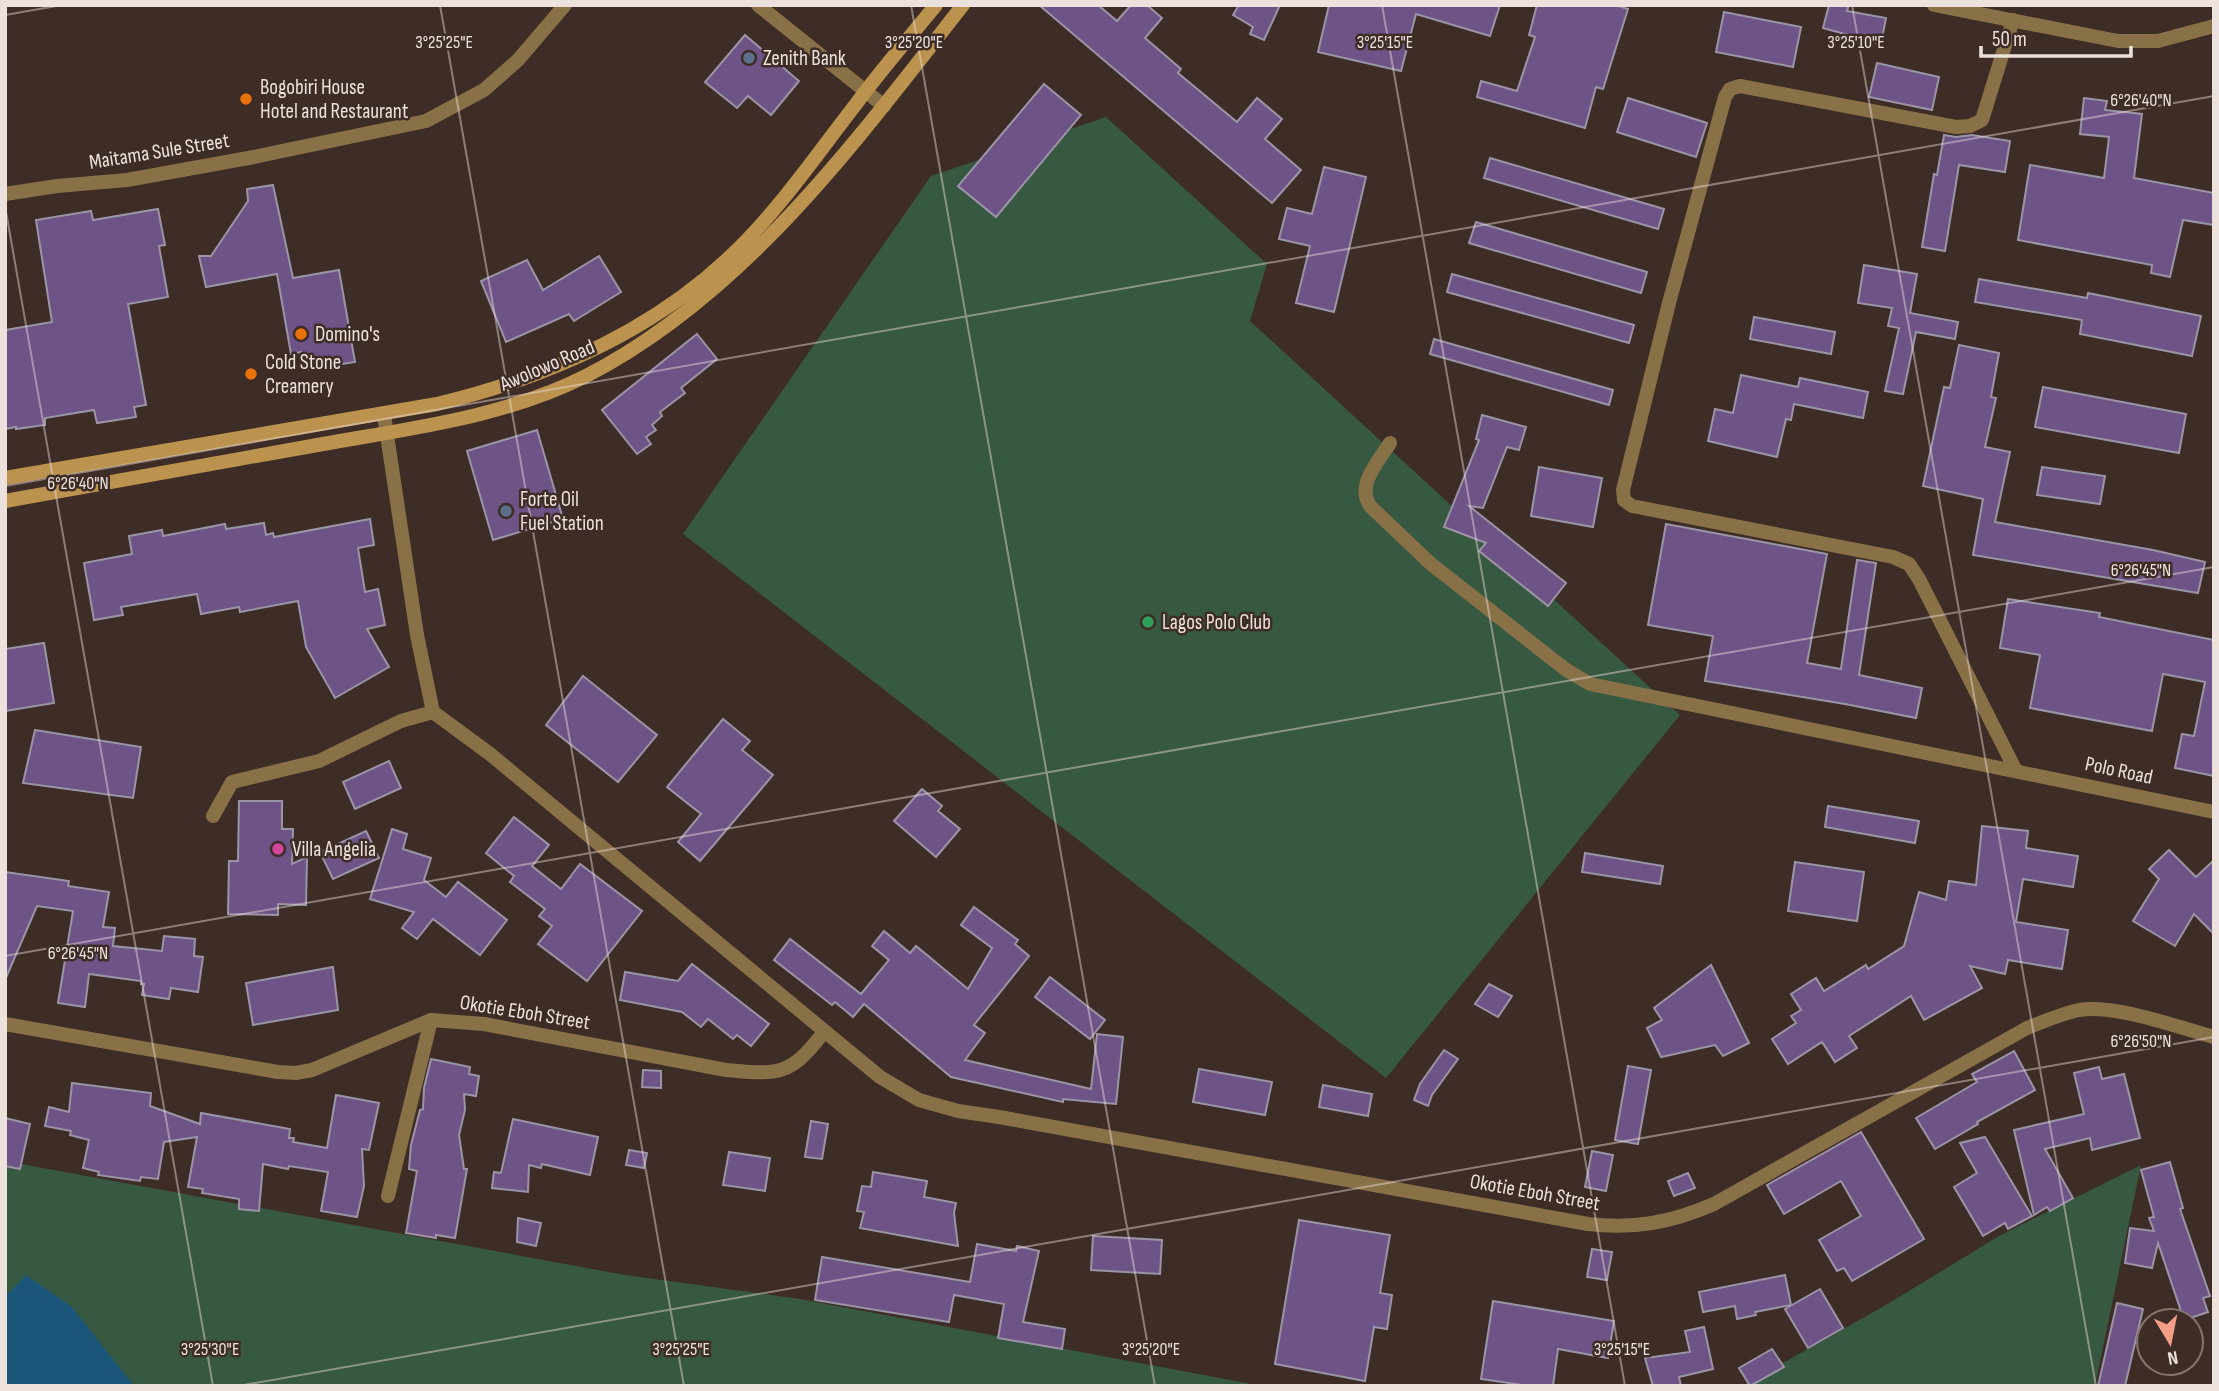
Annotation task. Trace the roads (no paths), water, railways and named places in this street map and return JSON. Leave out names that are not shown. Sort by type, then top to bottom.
[{"type":"main road","name":"Awolowo Road","points":[[5,478],[384,415],[486,392],[551,370],[606,345],[652,318],[699,284],[739,248],[785,196],[936,5]]},
{"type":"main road","name":"Awolowo Road","points":[[5,501],[437,424],[537,396],[585,376],[675,321],[715,288],[775,231],[884,106],[963,5]]},
{"type":"street","name":"Maitama Sule Street","points":[[5,194],[127,180],[366,135],[426,121],[484,90],[518,60],[565,5]]},
{"type":"street","points":[[758,5],[884,106]]},
{"type":"street","points":[[1934,5],[2118,41],[2158,41],[2214,26]]},
{"type":"street","points":[[2013,20],[1982,120],[1970,126],[1956,127],[1740,86],[1730,89],[1725,97],[1673,290],[1623,490],[1624,500],[1632,506],[1893,557],[1909,564],[2016,771]]},
{"type":"street","points":[[213,816],[232,782],[319,761],[401,721],[433,712],[417,635],[384,415]]},
{"type":"street","name":"Polo Road","points":[[1390,443],[1364,487],[1371,507],[1431,564],[1565,669],[1590,684],[2214,812]]},
{"type":"street","name":"Okotie Eboh Street","points":[[433,712],[489,754],[880,1077],[919,1100],[958,1111],[1588,1224],[1620,1227],[1654,1224],[1688,1215],[1714,1204],[2027,1028],[2055,1017],[2081,1010],[2105,1009],[2214,1037]]},
{"type":"street","points":[[388,1196],[431,1020]]},
{"type":"street","name":"Okotie Eboh Street","points":[[5,1024],[234,1066],[296,1073],[312,1070],[431,1020],[484,1024],[726,1070],[767,1074],[789,1068],[807,1054],[824,1032]]},
{"type":"water","points":[[26,1275],[72,1307],[134,1386],[5,1386],[5,1297]]},
{"type":"place","name":"Zenith Bank","points":[[749,58]]},
{"type":"place","name":"Bogobiri House Hotel and Restaurant","points":[[246,99]]},
{"type":"place","name":"Domino's","points":[[301,334]]},
{"type":"place","name":"Cold Stone Creamery","points":[[251,374]]},
{"type":"place","name":"Forte Oil Fuel Station","points":[[506,511]]},
{"type":"place","name":"Lagos Polo Club","points":[[1148,622]]},
{"type":"place","name":"Villa Angelia","points":[[278,849]]}]
